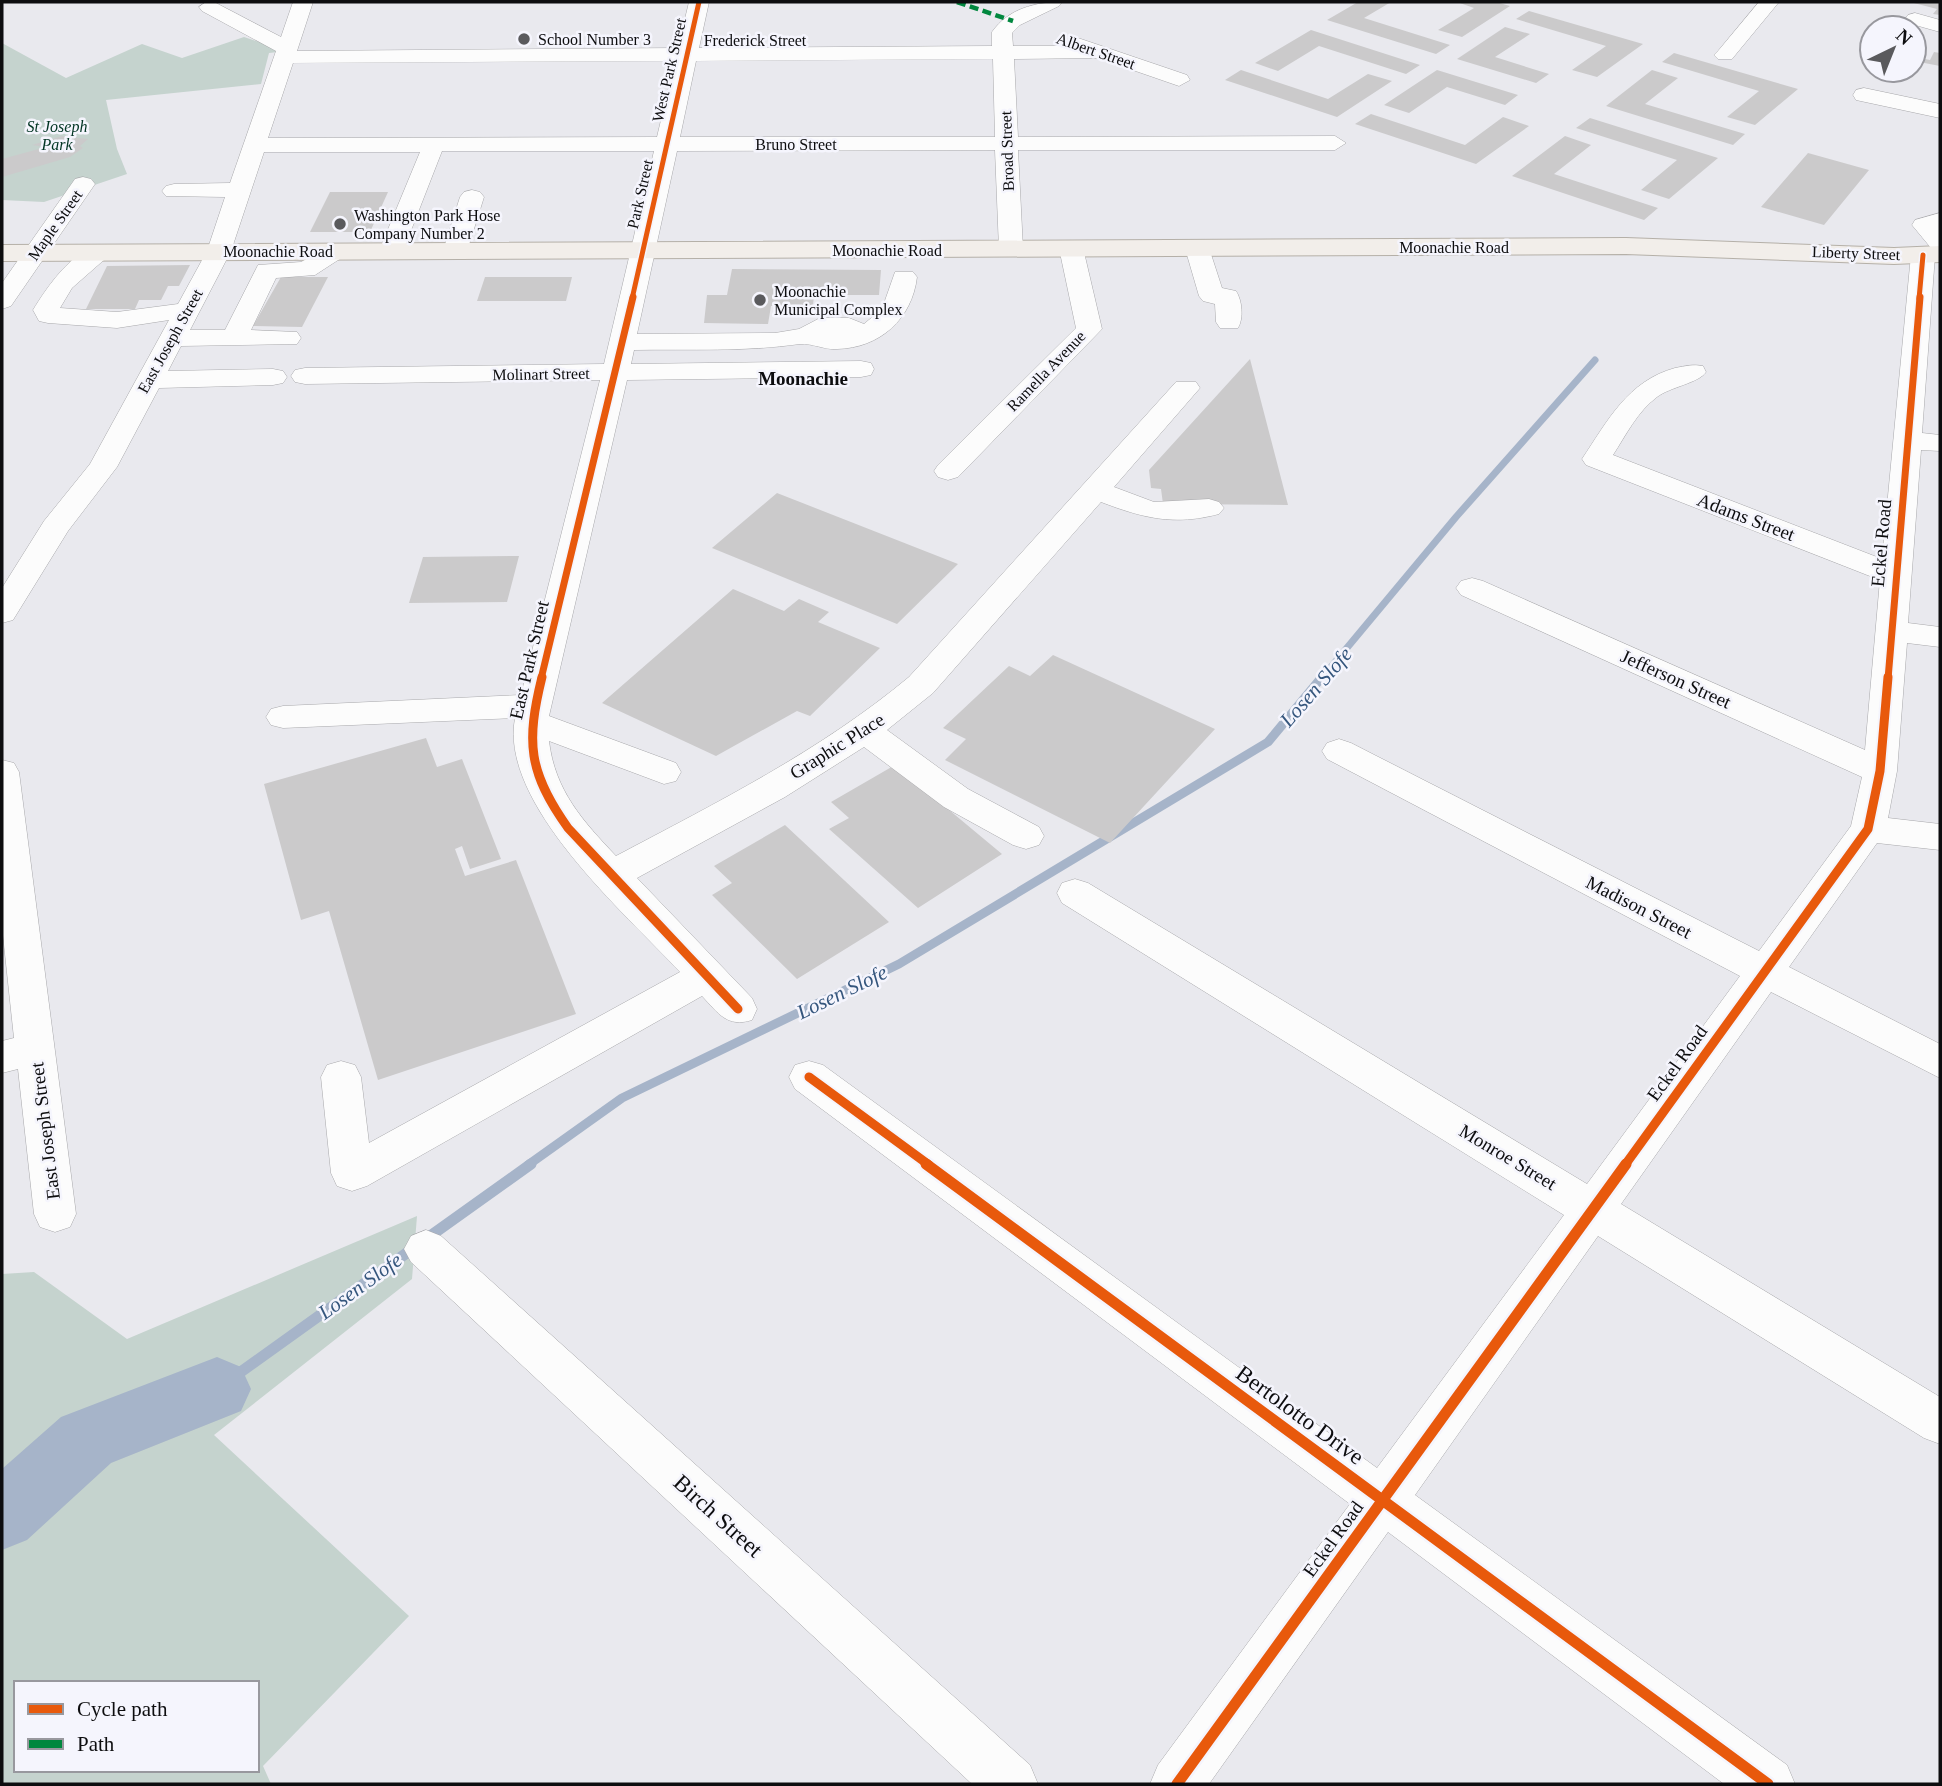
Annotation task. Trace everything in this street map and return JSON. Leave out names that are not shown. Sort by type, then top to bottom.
[{"type":"main road","name":"Moonachie Road","points":[[2,253],[1071,248],[1691,247],[1772,250]]},
{"type":"main road","name":"Liberty Street","points":[[1772,250],[1935,251]]},
{"type":"street","name":"East Joseph Street","points":[[3,612],[55,527],[103,467],[219,251],[303,2]]},
{"type":"street","name":"West Park Street","points":[[666,144],[699,2]]},
{"type":"street","points":[[1013,22],[1052,2]]},
{"type":"street","points":[[1725,55],[1765,2]]},
{"type":"street","points":[[209,7],[286,53]]},
{"type":"street","name":"Albert Street","points":[[1013,22],[1179,80]]},
{"type":"street","name":"Broad Street","points":[[1011,249],[1002,32],[1013,22]]},
{"type":"street","name":"Frederick Street","points":[[286,53],[687,55],[1099,52]]},
{"type":"street","points":[[1864,95],[1940,111]]},
{"type":"street","name":"Bruno Street","points":[[256,145],[1335,143]]},
{"type":"street","points":[[391,251],[434,144]]},
{"type":"street","name":"Park Street","points":[[641,251],[666,144]]},
{"type":"street","name":"Maple Street","points":[[9,291],[83,184]]},
{"type":"street","points":[[174,191],[241,190]]},
{"type":"street","points":[[455,251],[472,197]]},
{"type":"street","name":"Eckel Road","points":[[1177,1784],[1868,829],[1880,771],[1896,575],[1924,442],[1935,251],[1924,225],[1940,220]]},
{"type":"street","name":"Ramella Avenue","points":[[948,471],[1089,329],[1071,248]]},
{"type":"street","points":[[1197,248],[1212,296],[1227,296],[1229,322]]},
{"type":"street","points":[[234,338],[267,270],[306,270],[340,251]]},
{"type":"street","name":"East Park Street","points":[[641,251],[615,373],[533,714],[531,752],[538,780],[550,804],[612,875],[738,1009]]},
{"type":"street","points":[[101,252],[68,277],[46,310],[48,315],[117,320],[187,310]]},
{"type":"street","points":[[9,291],[68,277]]},
{"type":"street","points":[[622,342],[775,341],[807,335],[821,342],[849,341],[879,328],[889,320],[902,298],[904,277]]},
{"type":"street","points":[[172,338],[288,338]]},
{"type":"street","name":"Molinart Street","points":[[305,376],[861,369]]},
{"type":"street","name":"Adams Street","points":[[1693,372],[1663,380],[1641,394],[1596,459],[1896,575]]},
{"type":"street","points":[[149,380],[273,377]]},
{"type":"street","name":"Graphic Place","points":[[612,875],[866,731],[921,685],[1186,388]]},
{"type":"street","points":[[1094,489],[1151,511],[1209,508]]},
{"type":"street","name":"Jefferson Street","points":[[1472,588],[1880,771]]},
{"type":"street","points":[[1891,631],[1940,637]]},
{"type":"street","points":[[283,717],[533,714],[664,772]]},
{"type":"street","name":"Madison Street","points":[[1339,751],[1940,1062]]},
{"type":"street","name":"East Joseph Street","points":[[2,772],[19,1052],[55,1214]]},
{"type":"street","points":[[1868,829],[1940,837]]},
{"type":"street","name":"Monroe Street","points":[[1075,893],[1940,1422]]},
{"type":"street","points":[[341,1077],[352,1172],[706,975]]},
{"type":"street","name":"Bertolotto Drive","points":[[808,1077],[1768,1784]]},
{"type":"street","name":"Birch Street","points":[[426,1249],[1011,1784]]},
{"type":"lane","points":[[866,731],[956,798],[1026,836]]},
{"type":"green space","name":"St Joseph Park","points":[[244,37],[287,51],[269,53],[261,84],[106,100],[117,149],[127,174],[44,202],[2,200],[2,43],[66,78],[142,44],[182,58]]},
{"type":"green space","points":[[417,1216],[412,1279],[214,1435],[409,1616],[263,1766],[271,1784],[2,1784],[2,1274],[34,1272],[127,1339]]},
{"type":"building","points":[[1358,2],[1391,2],[1364,18],[1450,45],[1436,54],[1327,20]]},
{"type":"building","points":[[1457,2],[1496,2],[1510,6],[1462,37],[1438,30],[1474,8]]},
{"type":"building","points":[[1910,2],[1940,2],[1940,15],[1933,14],[1937,9]]},
{"type":"building","points":[[1529,11],[1643,44],[1597,77],[1572,70],[1606,46],[1516,19]]},
{"type":"building","points":[[1505,27],[1530,34],[1495,57],[1549,74],[1536,83],[1457,59]]},
{"type":"building","points":[[1311,30],[1420,65],[1406,74],[1319,46],[1278,71],[1255,63]]},
{"type":"building","points":[[1934,52],[1940,53],[1940,66],[1928,64]]},
{"type":"building","points":[[1674,53],[1798,89],[1755,125],[1727,117],[1759,91],[1662,62]]},
{"type":"building","points":[[1241,70],[1328,99],[1368,74],[1392,81],[1337,117],[1225,80]]},
{"type":"building","points":[[1437,70],[1518,95],[1505,105],[1447,87],[1409,113],[1384,105]]},
{"type":"building","points":[[1652,70],[1678,78],[1645,104],[1745,134],[1733,145],[1606,106]]},
{"type":"building","points":[[1371,114],[1465,145],[1503,117],[1529,126],[1476,164],[1355,124]]},
{"type":"building","points":[[1590,118],[1718,158],[1669,199],[1641,190],[1677,160],[1576,128]]},
{"type":"building","points":[[62,136],[88,139],[80,146],[83,148],[70,157],[2,177],[2,159],[46,147],[32,145]]},
{"type":"building","points":[[1565,136],[1591,145],[1554,174],[1658,208],[1644,220],[1512,176]]},
{"type":"building","points":[[1808,153],[1869,170],[1824,225],[1761,207]]},
{"type":"building","points":[[330,192],[388,192],[370,232],[310,232]]},
{"type":"building","points":[[190,265],[179,286],[168,286],[161,300],[139,300],[135,309],[86,309],[107,266]]},
{"type":"building","name":"Moonachie Municipal Complex","points":[[732,269],[881,270],[879,295],[814,295],[813,306],[771,306],[768,324],[704,323],[707,295],[727,295]]},
{"type":"building","points":[[281,277],[328,277],[302,327],[253,326]]},
{"type":"building","points":[[485,277],[572,277],[566,301],[477,301]]},
{"type":"building","points":[[1250,359],[1288,505],[1163,504],[1161,489],[1151,488],[1149,470]]},
{"type":"building","points":[[777,493],[958,564],[897,624],[712,548]]},
{"type":"building","points":[[519,556],[507,602],[409,603],[423,557]]},
{"type":"building","points":[[733,589],[784,611],[799,599],[829,612],[818,622],[880,648],[810,716],[797,711],[716,756],[602,703]]},
{"type":"building","points":[[1053,655],[1215,729],[1110,843],[945,760],[966,739],[943,728],[1009,666],[1030,676]]},
{"type":"building","points":[[426,738],[437,767],[462,759],[501,859],[470,869],[462,846],[455,849],[465,876],[516,860],[576,1014],[378,1080],[329,911],[301,920],[264,784]]},
{"type":"building","points":[[895,765],[1002,854],[918,908],[829,829],[849,818],[831,802]]},
{"type":"building","points":[[785,825],[889,922],[797,979],[712,895],[732,883],[714,866]]},
{"type":"waterway","name":"Losen Slofe","points":[[1321,679],[1456,517],[1595,360]]},
{"type":"waterway","name":"Losen Slofe","points":[[528,1165],[622,1098],[899,964],[1268,742],[1322,677]]},
{"type":"waterway","name":"Losen Slofe","points":[[426,1239],[531,1164]]},
{"type":"waterway","name":"Losen Slofe","points":[[217,1389],[415,1247]]},
{"type":"waterway","name":"Losen Slofe","points":[[2,1515],[86,1440],[217,1389]]},
{"type":"marked path","points":[[957,2],[1013,21]]},
{"type":"cycle path","points":[[699,2],[608,406],[531,722],[533,752],[540,778],[551,803],[568,828],[738,1009]]},
{"type":"cycle path","points":[[1177,1784],[1868,829],[1880,771],[1923,255]]},
{"type":"cycle path","points":[[809,1077],[1768,1784]]},
{"type":"place","name":"School Number 3","points":[[524,39]]},
{"type":"place","name":"Washington Park Hose Company Number 2","points":[[340,224]]},
{"type":"place","name":"Moonachie Municipal Complex","points":[[760,300]]},
{"type":"district","name":"Moonachie","points":[[803,378]]}]
